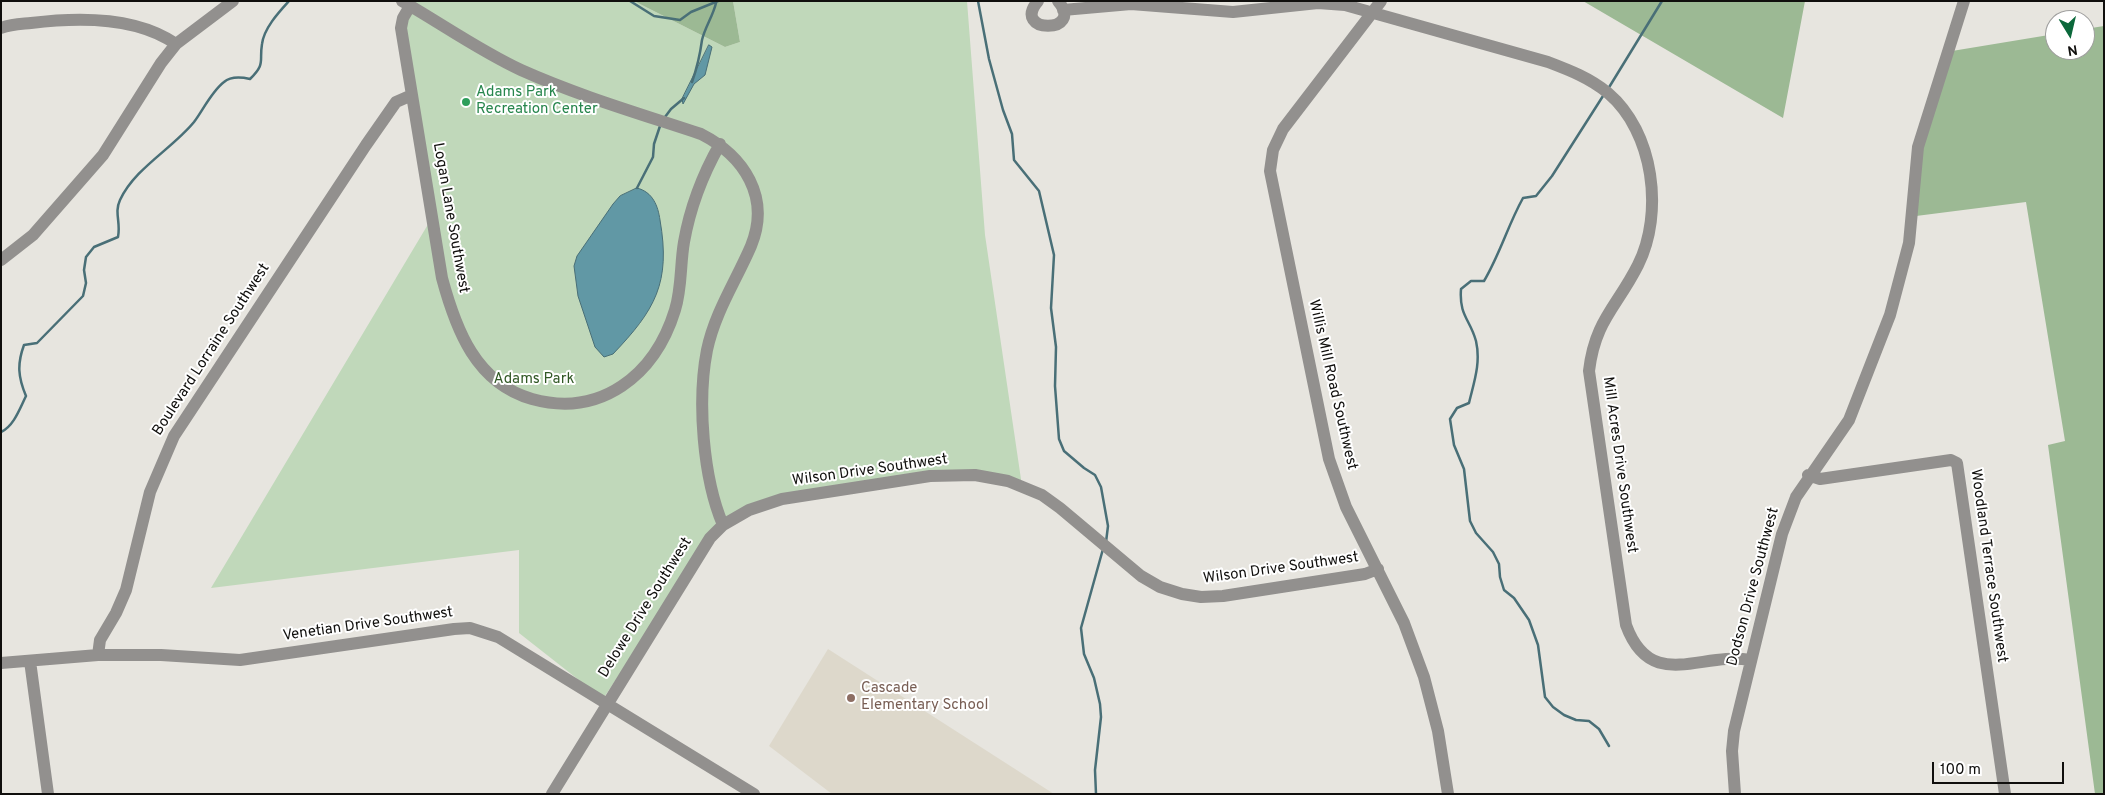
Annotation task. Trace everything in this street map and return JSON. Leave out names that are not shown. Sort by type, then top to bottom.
[{"type":"street","points":[[1,260],[33,235],[103,155],[127,120],[161,63],[176,44],[233,1]]},
{"type":"street","name":"Mill Acres Drive Southwest","points":[[1038,1],[1034,7],[1033,15],[1037,23],[1045,27],[1057,25],[1062,18],[1061,5],[1131,4],[1233,12],[1318,3],[1378,6],[1577,73],[1609,94],[1632,122],[1641,141],[1647,162],[1652,200],[1650,228],[1637,266],[1597,332],[1591,351],[1589,371],[1626,625],[1638,650],[1650,659],[1662,664],[1683,666],[1737,658],[1750,660]]},
{"type":"street","name":"Dodson Drive Southwest","points":[[1735,794],[1732,751],[1734,731],[1782,534],[1796,497],[1808,475],[1849,420],[1890,315],[1908,243],[1918,147],[1964,1]]},
{"type":"street","points":[[406,4],[486,52],[520,69],[561,87],[701,134],[720,144],[735,157],[747,174],[754,192],[757,213],[751,245],[714,325],[703,375],[702,405],[704,434],[715,507],[723,525]]},
{"type":"street","name":"Logan Lane Southwest","points":[[406,4],[401,28],[442,278],[461,335],[476,361],[497,382],[519,395],[546,403],[580,403],[614,392],[638,373],[657,349],[668,330],[676,308],[684,242],[694,200],[706,168],[720,144]]},
{"type":"street","name":"Willis Mill Road Southwest","points":[[1378,6],[1283,129],[1273,150],[1270,171],[1329,459],[1346,507],[1404,623],[1424,677],[1438,731],[1448,794]]},
{"type":"street","points":[[1,28],[58,20],[105,21],[150,30],[176,44]]},
{"type":"street","name":"Boulevard Lorraine Southwest","points":[[98,655],[100,640],[116,613],[126,590],[150,492],[174,436],[396,102],[412,95]]},
{"type":"street","name":"Woodland Terrace Southwest","points":[[1808,475],[1820,480],[1951,460],[1957,464],[2005,794]]},
{"type":"street","name":"Wilson Drive Southwest","points":[[723,525],[749,510],[788,498],[930,476],[975,474],[1008,481],[1042,495],[1141,576],[1160,587],[1182,594],[1201,597],[1223,596],[1365,574],[1378,569]]},
{"type":"street","name":"Delowe Drive Southwest","points":[[552,794],[700,551],[723,525]]},
{"type":"street","name":"Venetian Drive Southwest","points":[[1,663],[98,655],[161,655],[240,660],[470,628],[498,637],[754,794]]},
{"type":"street","points":[[30,661],[48,794]]},
{"type":"shaded area","name":"Cascade Elementary School","points":[[828,649],[1054,794],[832,794],[769,746]]},
{"type":"green space","name":"Adams Park","points":[[398,1],[634,1],[725,47],[740,42],[733,1],[967,1],[985,235],[1022,486],[984,471],[754,509],[718,525],[603,699],[519,633],[519,550],[211,588],[430,221],[403,34],[407,7]]},
{"type":"green space","points":[[634,1],[733,1],[740,42],[725,47]]},
{"type":"green space","points":[[1583,1],[1805,1],[1783,118]]},
{"type":"green space","points":[[2104,26],[2104,794],[2095,794],[2048,445],[2065,441],[2026,202],[1916,216],[1922,133],[1952,51],[2045,36],[2045,60],[2095,60],[2095,27]]},
{"type":"water","points":[[709,45],[712,47],[705,75],[694,84],[683,104],[682,99]]},
{"type":"water","points":[[637,188],[651,196],[658,210],[663,242],[661,278],[649,309],[640,323],[613,354],[604,357],[595,347],[578,296],[574,266],[577,256],[613,204],[620,196]]},
{"type":"waterway","points":[[1,432],[10,426],[26,396],[19,370],[24,345],[37,343],[83,296],[86,283],[84,270],[86,257],[94,247],[118,237],[118,205],[127,189],[144,168],[185,132],[220,86],[227,80],[240,77],[250,79],[255,74],[261,62],[263,38],[272,21],[289,1]]},
{"type":"waterway","points":[[630,1],[654,16],[680,20],[691,12],[718,1]]},
{"type":"waterway","points":[[978,1],[989,59],[1003,110],[1012,134],[1014,160],[1039,191],[1054,255],[1051,308],[1056,347],[1055,386],[1059,439],[1064,451],[1095,475],[1101,487],[1108,526],[1106,542]]},
{"type":"waterway","points":[[1608,89],[1662,1]]},
{"type":"waterway","points":[[692,82],[703,35],[716,3]]},
{"type":"waterway","points":[[1603,96],[1552,176],[1536,196],[1523,198],[1484,281],[1471,281],[1461,289],[1463,312],[1474,334],[1478,357],[1469,403],[1457,408],[1450,419],[1454,445],[1464,469],[1470,521],[1476,533],[1493,552],[1499,564],[1504,590],[1514,598],[1529,620],[1538,645],[1545,697],[1553,707],[1564,715],[1576,720],[1589,721],[1599,729],[1609,746]]},
{"type":"waterway","points":[[665,117],[684,98]]},
{"type":"waterway","points":[[637,188],[653,157],[654,144],[660,126]]},
{"type":"waterway","points":[[1096,794],[1095,770],[1101,717],[1100,704],[1094,678],[1084,654],[1081,628],[1103,549]]},
{"type":"place","name":"Adams Park Recreation Center","points":[[466,102]]},
{"type":"place","name":"Cascade Elementary School","points":[[851,698]]}]
